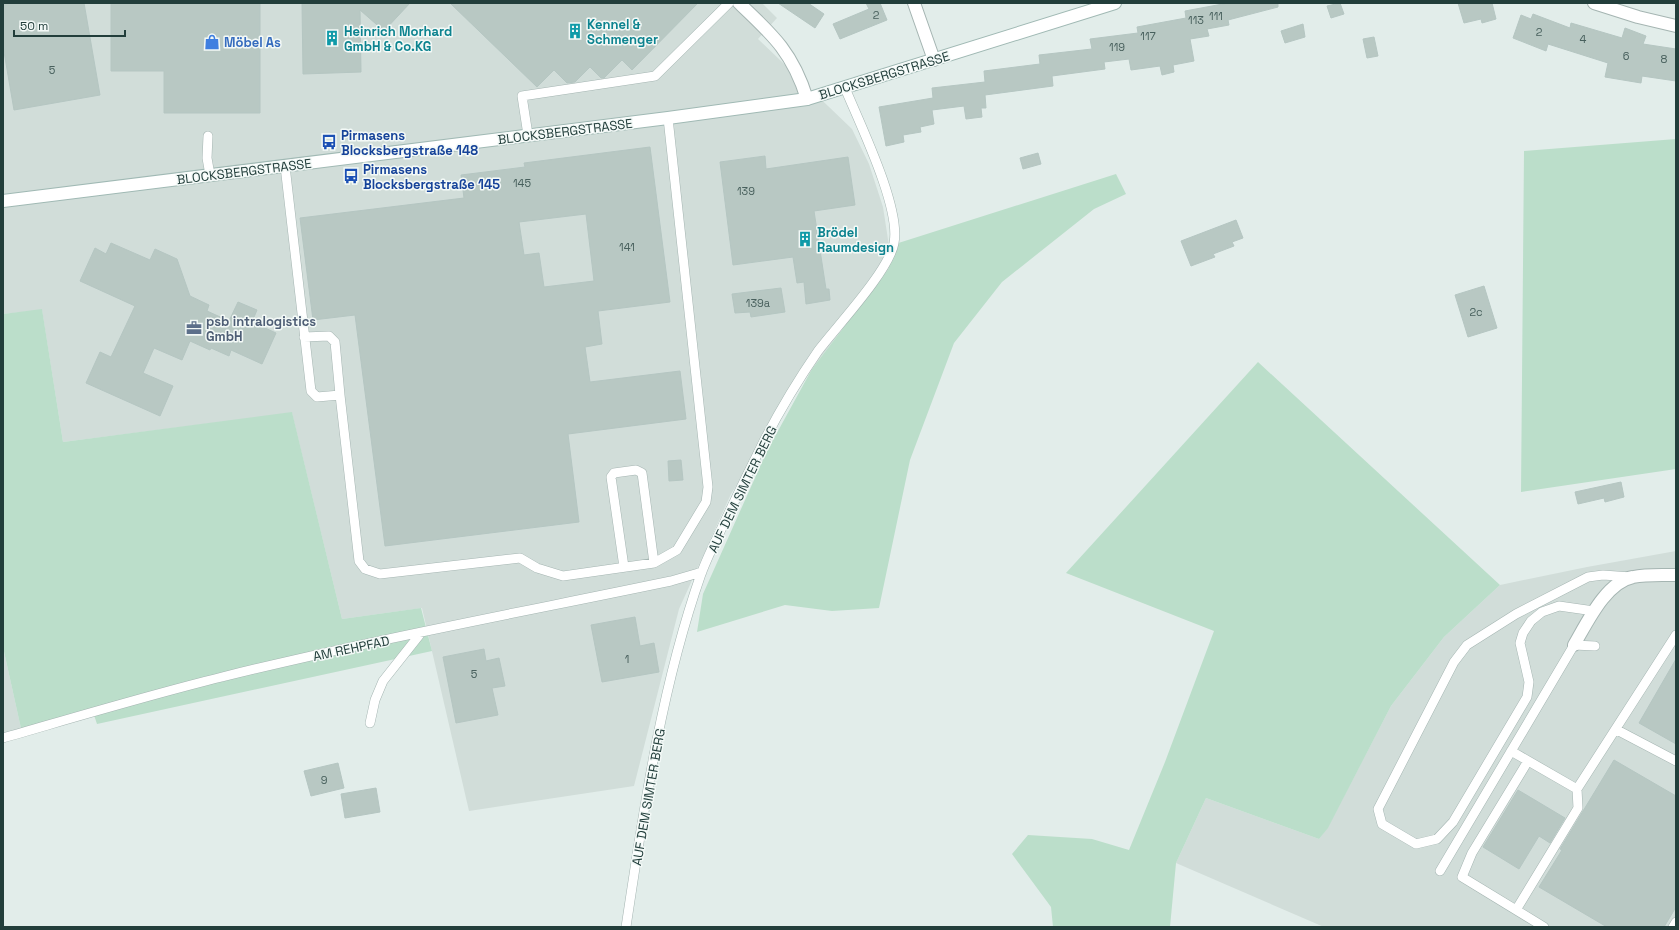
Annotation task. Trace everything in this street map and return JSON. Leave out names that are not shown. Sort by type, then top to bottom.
[{"type":"main road","points":[[739,3],[771,33],[787,52],[800,77],[807,98]]},
{"type":"main road","points":[[914,3],[934,60]]},
{"type":"main road","name":"BLOCKSBERGSTRASSE","points":[[3,201],[528,136],[807,98],[845,88],[1115,3]]},
{"type":"main road","points":[[1594,3],[1638,17],[1676,26]]},
{"type":"main road","points":[[1574,645],[1594,612],[1616,585],[1632,577],[1676,575]]},
{"type":"lane","points":[[528,136],[522,96],[655,76],[729,3]]},
{"type":"lane","name":"AUF DEM SIMTER BERG","points":[[626,927],[642,817],[657,741],[678,653],[702,572],[735,500],[780,412],[818,351],[884,268],[894,246],[896,233],[894,218],[885,188],[845,88]]},
{"type":"lane","points":[[304,337],[328,336],[334,342],[358,560],[365,569],[380,574],[520,558],[536,568],[563,576],[654,563],[677,550],[706,502],[708,487],[668,118]]},
{"type":"lane","points":[[208,136],[207,158],[210,175]]},
{"type":"lane","points":[[285,166],[311,390],[316,397],[340,395]]},
{"type":"lane","points":[[624,567],[611,477],[614,473],[636,470],[642,473],[654,563]]},
{"type":"lane","name":"AM REHPFAD","points":[[3,738],[223,676],[671,581],[702,572]]},
{"type":"lane","points":[[1594,612],[1558,606],[1542,612],[1531,620],[1523,633],[1520,643],[1529,682],[1527,697],[1453,822],[1437,839],[1416,844],[1382,824],[1378,809],[1454,662],[1467,645],[1516,614],[1588,577],[1603,575],[1632,577]]},
{"type":"lane","points":[[370,722],[375,700],[383,681],[421,633]]},
{"type":"lane","points":[[1516,910],[1578,808],[1577,789],[1617,730],[1676,636]]},
{"type":"lane","points":[[1440,871],[1574,645],[1595,646]]},
{"type":"lane","points":[[1617,730],[1676,761]]},
{"type":"lane","points":[[1511,751],[1577,789]]},
{"type":"lane","points":[[1528,761],[1472,853],[1462,877],[1544,927]]},
{"type":"lane","points":[[1673,927],[1676,922]]},
{"type":"shaded area","points":[[3,3],[762,3],[777,18],[758,39],[852,129],[869,164],[883,207],[889,246],[889,268],[812,369],[731,494],[679,609],[634,786],[469,811],[422,608],[342,619],[292,413],[63,442],[42,310],[3,314]]},
{"type":"shaded area","points":[[1676,551],[1676,927],[1324,927],[1176,863],[1206,798],[1319,839],[1328,827],[1391,706],[1444,637],[1500,585]]},
{"type":"shaded area","points":[[3,647],[22,733],[3,739]]},
{"type":"green space","points":[[1676,139],[1676,469],[1521,492],[1524,151]]},
{"type":"green space","points":[[1116,174],[1126,194],[1094,209],[1002,282],[954,343],[910,460],[879,608],[832,611],[785,605],[697,632],[703,594],[767,451],[812,369],[889,268],[889,246]]},
{"type":"green space","points":[[42,309],[63,442],[292,412],[342,619],[421,608],[432,651],[97,724],[93,712],[22,733],[3,647],[3,314]]},
{"type":"green space","points":[[1258,362],[1500,585],[1444,637],[1391,706],[1328,828],[1319,839],[1206,798],[1176,863],[1170,927],[1053,927],[1051,907],[1012,854],[1028,835],[1092,839],[1129,850],[1165,762],[1214,631],[1066,573]]},
{"type":"building","points":[[3,3],[84,3],[100,95],[14,110],[3,46]]},
{"type":"building","name":"Möbel As","points":[[111,3],[260,3],[260,113],[164,113],[164,71],[111,71]]},
{"type":"building","name":"Heinrich Morhard GmbH & Co.KG","points":[[302,3],[410,3],[384,31],[360,10],[361,72],[303,74]]},
{"type":"building","name":"Kennel & Schmenger","points":[[450,3],[698,3],[632,70],[622,60],[604,78],[601,78],[590,67],[575,82],[567,83],[554,70],[537,87]]},
{"type":"building","points":[[778,3],[808,3],[824,14],[815,28]]},
{"type":"building","points":[[866,3],[880,3],[887,20],[840,39],[833,24],[869,9]]},
{"type":"building","points":[[1228,3],[1278,3],[1278,7],[1228,20],[1229,25],[1207,29],[1209,36],[1190,39],[1194,61],[1173,65],[1174,72],[1162,75],[1160,66],[1131,70],[1129,59],[1104,62],[1105,69],[1052,76],[1053,86],[985,95],[986,108],[981,108],[982,117],[966,119],[964,106],[932,110],[934,124],[920,127],[921,132],[903,135],[904,142],[886,146],[879,107],[933,98],[932,88],[985,82],[984,71],[1040,64],[1039,55],[1092,49],[1090,39],[1138,33],[1137,27],[1186,18],[1185,11]]},
{"type":"building","points":[[1340,3],[1344,14],[1331,18],[1327,6]]},
{"type":"building","points":[[1458,3],[1492,3],[1496,19],[1482,23],[1481,19],[1464,23]]},
{"type":"building","points":[[1533,14],[1570,28],[1571,23],[1622,38],[1625,28],[1646,36],[1643,44],[1676,49],[1676,81],[1642,76],[1641,83],[1605,77],[1608,63],[1548,44],[1546,51],[1513,38],[1521,15],[1531,19]]},
{"type":"building","points":[[1303,24],[1305,37],[1285,43],[1281,31]]},
{"type":"building","points":[[1374,37],[1378,56],[1367,58],[1363,39]]},
{"type":"building","points":[[650,147],[670,302],[598,311],[602,344],[585,347],[590,382],[680,371],[686,419],[568,434],[579,522],[385,546],[355,315],[313,320],[300,218],[464,198],[461,175],[525,167],[524,163]],"holes":[[[586,214],[594,281],[544,287],[539,253],[524,255],[519,222]]]},
{"type":"building","points":[[1038,153],[1041,164],[1023,169],[1020,158]]},
{"type":"building","points":[[765,156],[766,169],[848,157],[855,205],[814,211],[826,289],[829,289],[830,300],[806,304],[804,282],[797,283],[793,257],[733,265],[720,162]]},
{"type":"building","points":[[1236,220],[1243,238],[1232,242],[1234,246],[1213,254],[1215,257],[1191,266],[1181,241]]},
{"type":"building","name":"psb intralogistics GmbH","points":[[111,243],[150,260],[155,249],[177,259],[190,296],[209,305],[207,311],[229,321],[238,302],[257,310],[252,322],[276,333],[262,364],[231,350],[229,356],[211,348],[210,350],[190,341],[182,360],[154,348],[143,373],[173,386],[160,416],[86,383],[100,352],[111,357],[135,306],[80,281],[95,248],[106,254]]},
{"type":"building","points":[[1484,286],[1497,328],[1468,337],[1455,295]]},
{"type":"building","points":[[781,288],[785,312],[751,317],[750,312],[735,313],[732,294]]},
{"type":"building","points":[[681,460],[683,480],[669,481],[668,461]]},
{"type":"building","points":[[1621,482],[1624,497],[1605,502],[1604,498],[1578,504],[1575,492]]},
{"type":"building","points":[[635,617],[640,646],[654,643],[659,672],[602,682],[591,625]]},
{"type":"building","points":[[484,649],[486,661],[499,658],[505,686],[492,688],[498,715],[456,723],[443,657]]},
{"type":"building","points":[[1676,659],[1676,744],[1639,723]]},
{"type":"building","points":[[1614,760],[1676,796],[1676,907],[1664,927],[1607,927],[1539,887],[1562,850],[1560,849]]},
{"type":"building","points":[[338,763],[344,788],[311,796],[304,771]]},
{"type":"building","points":[[376,788],[380,812],[345,818],[341,794]]},
{"type":"building","points":[[1518,790],[1565,818],[1550,843],[1539,836],[1519,869],[1483,847]]},
{"type":"place","name":"Kennel & Schmenger","points":[[575,31]]},
{"type":"place","name":"Heinrich Morhard GmbH & Co.KG","points":[[332,38]]},
{"type":"place","name":"Möbel As","points":[[212,42]]},
{"type":"place","name":"Pirmasens Blocksbergstraße 148","points":[[329,142]]},
{"type":"place","name":"Pirmasens Blocksbergstraße 145","points":[[351,176]]},
{"type":"place","name":"Brödel Raumdesign","points":[[805,239]]},
{"type":"place","name":"psb intralogistics GmbH","points":[[194,328]]}]
